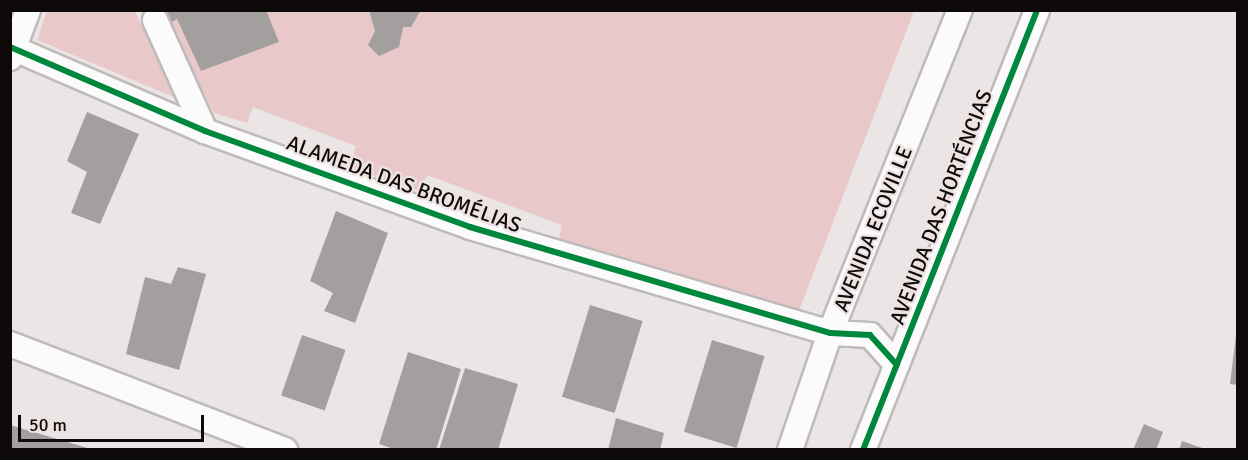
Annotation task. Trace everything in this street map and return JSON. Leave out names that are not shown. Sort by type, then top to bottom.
[{"type":"street","points":[[12,51],[28,10]]},
{"type":"street","name":"AVENIDA ECOVILLE","points":[[790,450],[831,333],[960,10]]},
{"type":"street","name":"AVENIDA DAS HORTÉNCIAS","points":[[863,450],[1037,10]]},
{"type":"street","points":[[155,20],[205,131]]},
{"type":"street","name":"ALAMEDA DAS BROMÉLIAS","points":[[12,51],[205,131],[544,251],[831,333],[870,335],[897,365]]},
{"type":"street","points":[[10,344],[285,450]]},
{"type":"shaded area","points":[[47,11],[135,11],[176,98],[37,40]]},
{"type":"shaded area","points":[[163,11],[914,11],[797,316],[558,243],[562,225],[427,175],[420,191],[350,168],[356,146],[253,107],[247,123],[214,113]]},
{"type":"building","points":[[163,10],[266,10],[279,42],[201,71],[177,19],[169,24]]},
{"type":"building","points":[[369,10],[421,10],[411,27],[403,27],[399,47],[379,56],[368,45],[375,31]]},
{"type":"building","points":[[87,112],[139,134],[100,224],[71,213],[87,172],[67,161]]},
{"type":"building","points":[[336,211],[388,233],[355,323],[324,311],[333,293],[310,281]]},
{"type":"building","points":[[178,267],[206,274],[179,370],[126,354],[145,277],[171,284]]},
{"type":"building","points":[[590,305],[643,321],[615,413],[562,397]]},
{"type":"building","points":[[302,335],[345,350],[325,410],[281,396]]},
{"type":"building","points":[[1236,335],[1238,335],[1238,385],[1230,384]]},
{"type":"building","points":[[712,340],[765,356],[737,448],[684,432]]},
{"type":"building","points":[[408,352],[461,369],[436,450],[397,450],[379,444]]},
{"type":"building","points":[[465,368],[518,384],[498,450],[439,450]]},
{"type":"building","points":[[616,418],[664,433],[660,450],[608,450]]},
{"type":"building","points":[[1144,424],[1163,432],[1156,450],[1133,450]]},
{"type":"building","points":[[10,425],[91,449],[10,450]]},
{"type":"building","points":[[1182,441],[1205,449],[1179,450]]},
{"type":"cycle path","points":[[863,450],[1037,10]]},
{"type":"cycle path","points":[[10,47],[205,131],[470,227],[830,333],[870,335],[897,365]]}]
